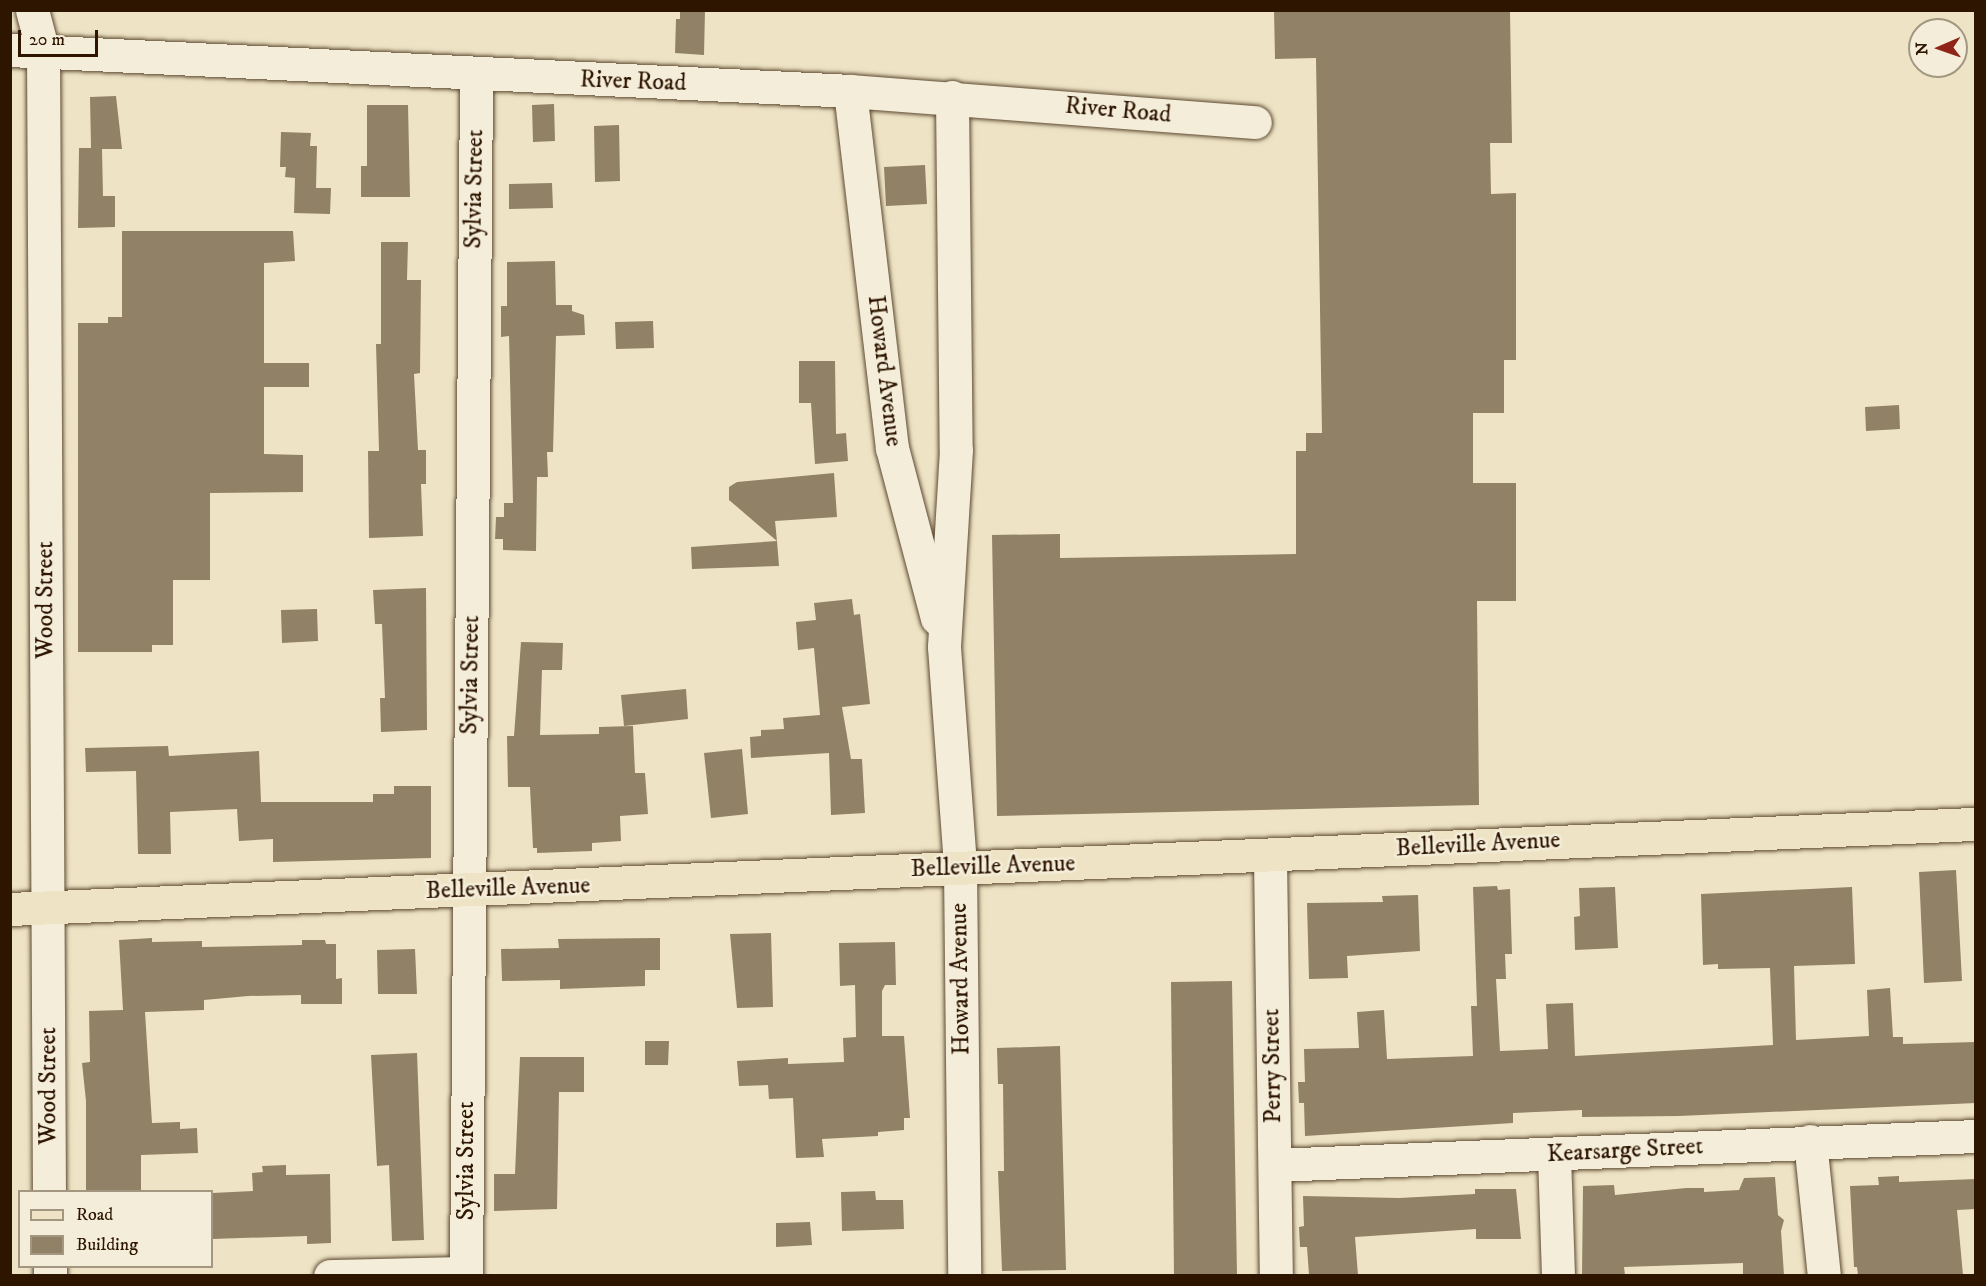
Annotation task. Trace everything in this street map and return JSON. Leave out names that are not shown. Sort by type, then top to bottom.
[{"type":"main road","name":"Belleville Avenue","points":[[10,909],[469,891],[960,867],[1270,857],[1552,840],[1976,824]]},
{"type":"street","name":"Wood Street","points":[[32,10],[43,52],[49,1190]]},
{"type":"street","name":"River Road","points":[[10,50],[476,75],[850,91],[952,97],[1255,122]]},
{"type":"street","name":"Sylvia Street","points":[[466,1274],[476,75]]},
{"type":"street","name":"Howard Avenue","points":[[850,91],[892,447],[944,646]]},
{"type":"street","name":"Howard Avenue","points":[[952,97],[956,450],[944,646],[960,867],[964,1275]]},
{"type":"street","name":"Perry Street","points":[[1270,857],[1276,1275]]},
{"type":"street","name":"Kearsarge Street","points":[[1275,1165],[1554,1155],[1810,1141],[1976,1136]]},
{"type":"street","points":[[1810,1141],[1824,1275]]},
{"type":"street","points":[[1554,1155],[1558,1275]]},
{"type":"street","points":[[330,1275],[466,1274]]},
{"type":"building","points":[[680,10],[705,10],[704,55],[675,53],[676,19],[680,19]]},
{"type":"building","points":[[1274,10],[1510,10],[1512,143],[1490,143],[1491,194],[1516,193],[1516,360],[1504,360],[1504,413],[1473,413],[1473,483],[1516,483],[1516,601],[1477,601],[1479,805],[997,816],[992,535],[1060,534],[1060,558],[1296,554],[1296,451],[1306,451],[1306,433],[1322,433],[1316,58],[1275,59]]},
{"type":"building","points":[[116,96],[122,149],[102,149],[103,196],[115,196],[115,227],[78,228],[79,148],[91,148],[90,97]]},
{"type":"building","points":[[554,104],[555,141],[533,142],[532,105]]},
{"type":"building","points":[[367,105],[408,105],[410,197],[361,197],[361,166],[367,166]]},
{"type":"building","points":[[619,125],[620,181],[595,182],[594,126]]},
{"type":"building","points":[[281,132],[311,133],[310,146],[317,146],[316,188],[331,188],[330,214],[294,213],[295,178],[285,177],[286,167],[280,167]]},
{"type":"building","points":[[925,165],[927,204],[886,206],[884,167]]},
{"type":"building","points":[[552,183],[553,208],[509,209],[509,184]]},
{"type":"building","points":[[122,231],[293,231],[295,261],[264,263],[264,363],[309,363],[309,387],[264,387],[264,454],[303,455],[303,492],[210,493],[210,580],[173,580],[173,645],[152,645],[152,652],[78,652],[78,323],[108,323],[108,317],[122,317]]},
{"type":"building","points":[[381,242],[408,242],[407,280],[421,280],[420,373],[414,374],[418,450],[426,450],[426,484],[421,484],[423,536],[369,538],[368,451],[379,451],[376,344],[381,344]]},
{"type":"building","points":[[555,261],[556,305],[572,305],[572,311],[584,315],[585,335],[556,336],[553,452],[547,452],[548,477],[537,477],[536,551],[503,550],[503,539],[495,539],[496,517],[504,517],[504,503],[513,503],[509,336],[501,337],[501,306],[507,306],[507,262]]},
{"type":"building","points":[[653,321],[654,348],[616,349],[615,322]]},
{"type":"building","points":[[799,361],[835,361],[836,434],[846,433],[848,461],[815,464],[811,403],[799,403]]},
{"type":"building","points":[[1899,405],[1900,429],[1866,431],[1865,407]]},
{"type":"building","points":[[834,473],[837,517],[775,521],[777,541],[729,500],[729,487],[737,482]]},
{"type":"building","points":[[777,541],[779,566],[692,569],[691,547]]},
{"type":"building","points":[[426,588],[427,730],[381,732],[380,698],[385,698],[382,624],[375,624],[373,590]]},
{"type":"building","points":[[852,599],[854,615],[860,614],[870,704],[842,707],[851,759],[862,759],[865,813],[831,815],[829,753],[751,758],[750,737],[761,736],[761,730],[784,729],[783,718],[820,715],[814,648],[798,650],[796,622],[816,620],[814,603]]},
{"type":"building","points":[[317,609],[318,641],[282,643],[281,610]]},
{"type":"building","points":[[521,642],[563,643],[562,670],[542,670],[540,735],[599,734],[599,727],[633,726],[635,773],[645,773],[648,814],[620,816],[621,841],[592,843],[592,851],[537,853],[537,848],[533,848],[530,787],[508,787],[507,736],[514,736]]},
{"type":"building","points":[[686,689],[688,719],[624,726],[621,695]]},
{"type":"building","points":[[168,746],[169,756],[259,751],[261,802],[373,802],[373,794],[394,794],[394,786],[431,786],[431,858],[273,862],[273,839],[239,841],[237,809],[170,812],[171,854],[138,854],[136,771],[86,772],[85,748]]},
{"type":"building","points":[[742,749],[748,814],[711,818],[704,753]]},
{"type":"building","points":[[1956,870],[1962,981],[1924,983],[1919,872]]},
{"type":"building","points":[[1497,886],[1498,890],[1510,889],[1512,954],[1505,954],[1506,979],[1496,979],[1500,1051],[1548,1049],[1546,1004],[1573,1003],[1575,1056],[1773,1045],[1770,968],[1718,969],[1718,964],[1703,965],[1701,894],[1852,887],[1855,964],[1794,966],[1796,1040],[1869,1036],[1867,990],[1890,988],[1893,1037],[1903,1037],[1903,1044],[1976,1042],[1976,1103],[1679,1116],[1582,1117],[1582,1110],[1513,1113],[1513,1123],[1305,1136],[1304,1103],[1299,1103],[1298,1082],[1305,1082],[1304,1049],[1359,1048],[1357,1012],[1384,1010],[1387,1059],[1473,1056],[1471,1006],[1477,1006],[1473,887]]},
{"type":"building","points":[[1615,887],[1618,948],[1575,950],[1574,917],[1580,916],[1579,888]]},
{"type":"building","points":[[1418,895],[1420,951],[1347,956],[1348,978],[1309,979],[1307,903],[1383,902],[1382,896]]},
{"type":"building","points":[[771,933],[773,1007],[737,1008],[730,934]]},
{"type":"building","points":[[152,938],[152,942],[202,941],[202,947],[302,945],[302,940],[325,940],[326,944],[336,944],[336,979],[342,978],[342,1004],[301,1004],[301,995],[248,996],[204,1000],[204,1010],[145,1012],[152,1123],[180,1122],[180,1129],[197,1128],[198,1153],[141,1155],[141,1190],[86,1190],[86,1101],[82,1063],[90,1062],[89,1011],[123,1010],[119,940]]},
{"type":"building","points":[[660,938],[660,970],[645,970],[645,986],[560,989],[560,980],[502,981],[501,949],[559,948],[558,939]]},
{"type":"building","points":[[895,942],[896,985],[885,985],[882,991],[882,1036],[904,1036],[910,1118],[904,1118],[904,1130],[878,1132],[878,1136],[822,1139],[824,1157],[796,1158],[793,1098],[769,1099],[768,1085],[739,1086],[737,1061],[788,1058],[788,1064],[844,1062],[843,1038],[856,1037],[855,985],[840,986],[839,943]]},
{"type":"building","points":[[415,949],[417,994],[378,994],[377,950]]},
{"type":"building","points":[[1232,981],[1237,1275],[1174,1275],[1171,982]]},
{"type":"building","points":[[645,1041],[669,1041],[668,1065],[645,1065]]},
{"type":"building","points":[[1060,1046],[1066,1270],[1002,1271],[998,1171],[1004,1171],[1003,1084],[998,1084],[997,1048]]},
{"type":"building","points":[[417,1053],[424,1240],[392,1241],[389,1165],[377,1166],[371,1055]]},
{"type":"building","points":[[520,1057],[584,1057],[584,1092],[559,1092],[557,1209],[494,1211],[494,1174],[515,1174]]},
{"type":"building","points":[[286,1165],[286,1175],[330,1174],[331,1243],[307,1244],[307,1236],[213,1239],[213,1193],[253,1191],[252,1173],[263,1172],[262,1166]]},
{"type":"building","points":[[1899,1176],[1899,1182],[1976,1179],[1976,1209],[1957,1210],[1963,1275],[1858,1275],[1857,1267],[1854,1267],[1850,1186],[1879,1185],[1878,1177]]},
{"type":"building","points":[[1775,1177],[1778,1215],[1784,1220],[1781,1231],[1784,1275],[1743,1275],[1743,1263],[1624,1267],[1625,1275],[1582,1275],[1583,1186],[1614,1185],[1615,1195],[1686,1188],[1704,1188],[1704,1192],[1739,1190],[1744,1178]]},
{"type":"building","points":[[1475,1189],[1516,1189],[1521,1239],[1476,1239],[1476,1229],[1355,1237],[1358,1275],[1309,1275],[1307,1247],[1300,1247],[1299,1227],[1304,1226],[1303,1196],[1399,1198],[1475,1194]]},
{"type":"building","points":[[875,1191],[876,1200],[903,1200],[904,1229],[842,1231],[841,1192]]},
{"type":"building","points":[[810,1222],[812,1245],[776,1247],[776,1223]]}]
